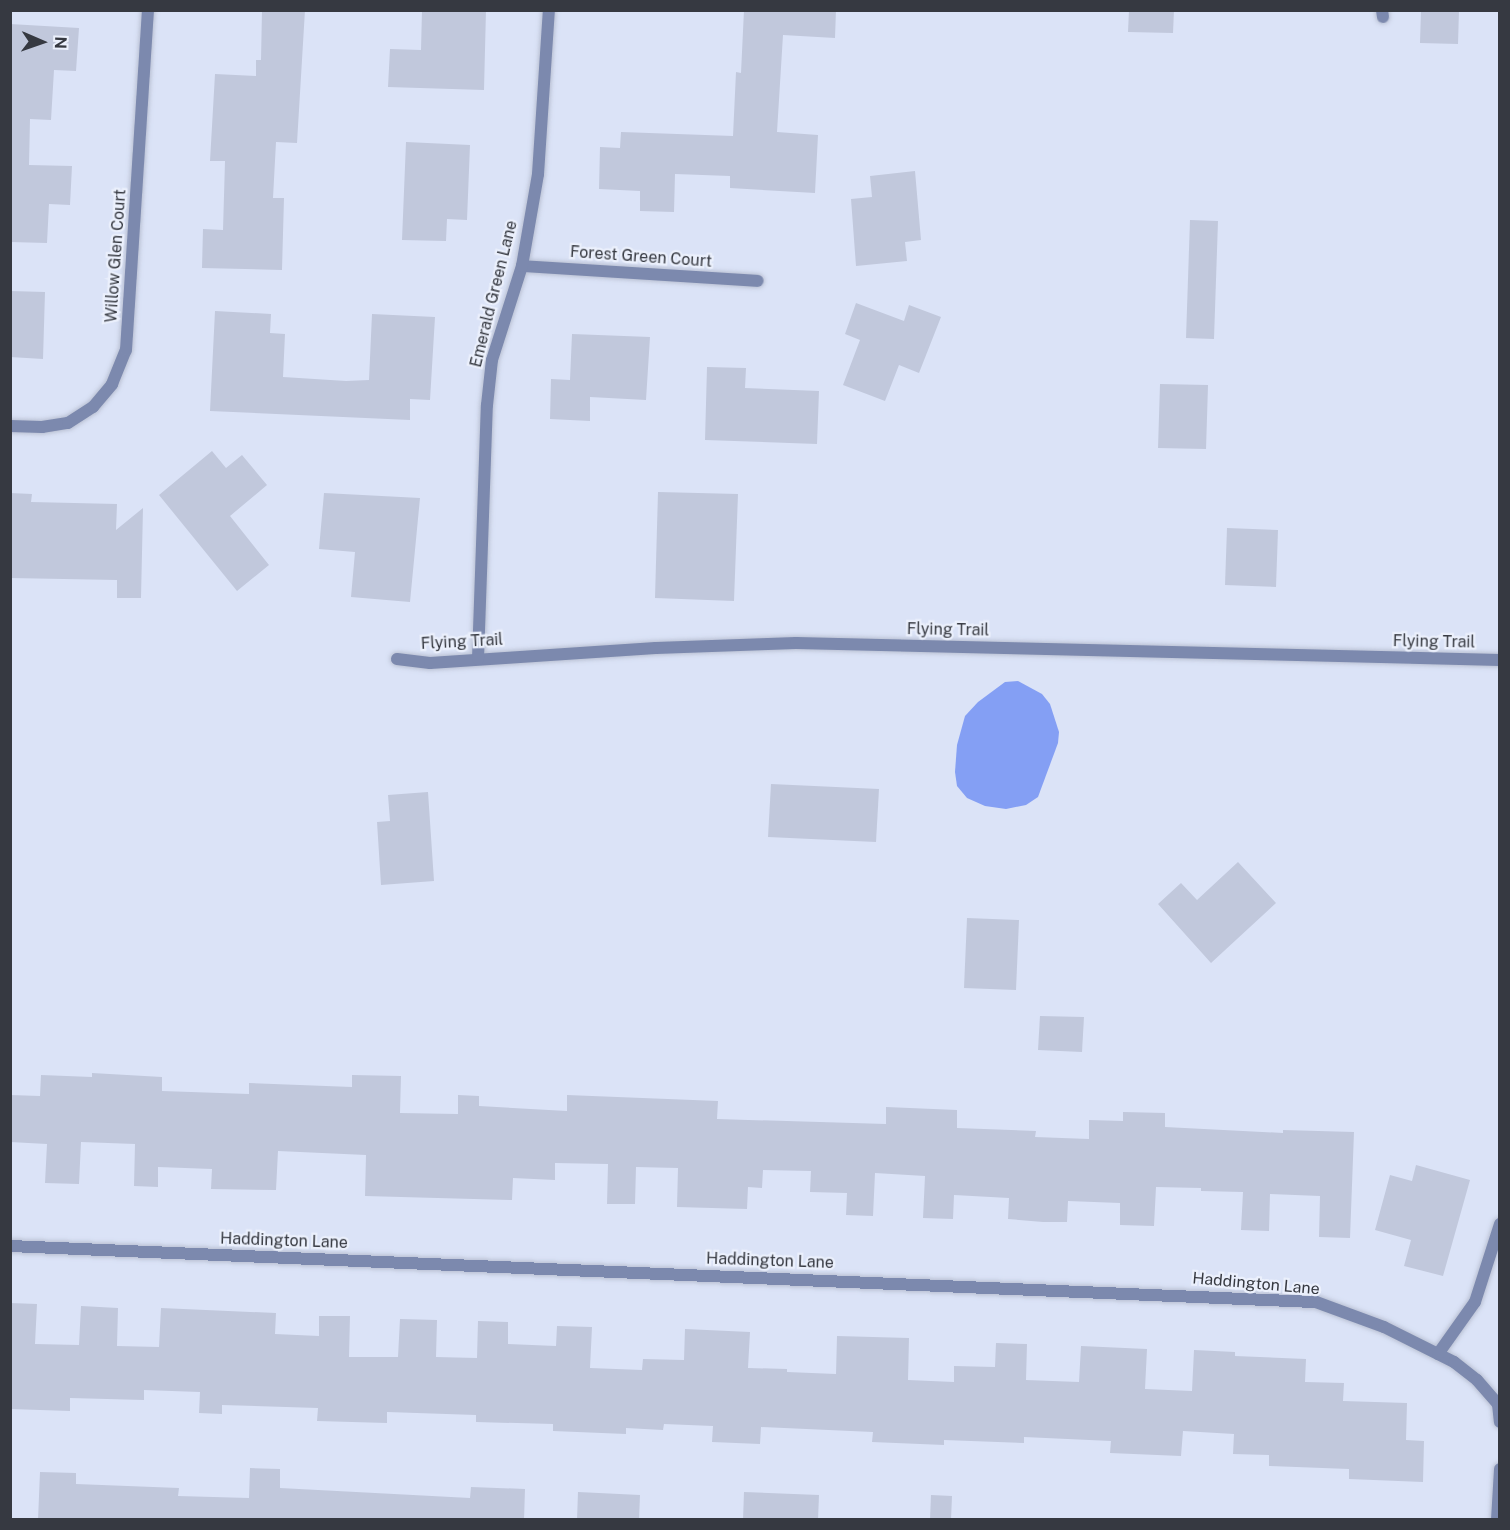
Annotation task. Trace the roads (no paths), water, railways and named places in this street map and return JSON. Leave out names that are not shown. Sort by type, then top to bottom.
[{"type":"street","name":"Willow Glen Court","points":[[10,426],[42,427],[68,423],[93,407],[112,384],[126,350],[148,10]]},
{"type":"street","name":"Emerald Green Lane","points":[[477,659],[487,405],[492,360],[522,266],[538,174],[549,10]]},
{"type":"street","name":"Forest Green Court","points":[[522,266],[758,281]]},
{"type":"street","name":"Flying Trail","points":[[397,659],[430,663],[796,643],[1500,660]]},
{"type":"street","points":[[1438,1354],[1475,1302],[1500,1224]]},
{"type":"street","name":"Haddington Lane","points":[[10,1246],[1316,1302],[1384,1327],[1454,1362],[1477,1380],[1498,1404],[1500,1422]]},
{"type":"street","points":[[1497,1520],[1500,1468]]},
{"type":"water","points":[[1018,681],[1042,694],[1050,704],[1059,732],[1058,743],[1038,797],[1026,805],[1006,809],[985,806],[967,798],[957,786],[955,772],[957,745],[965,716],[978,702],[1005,682]]}]
